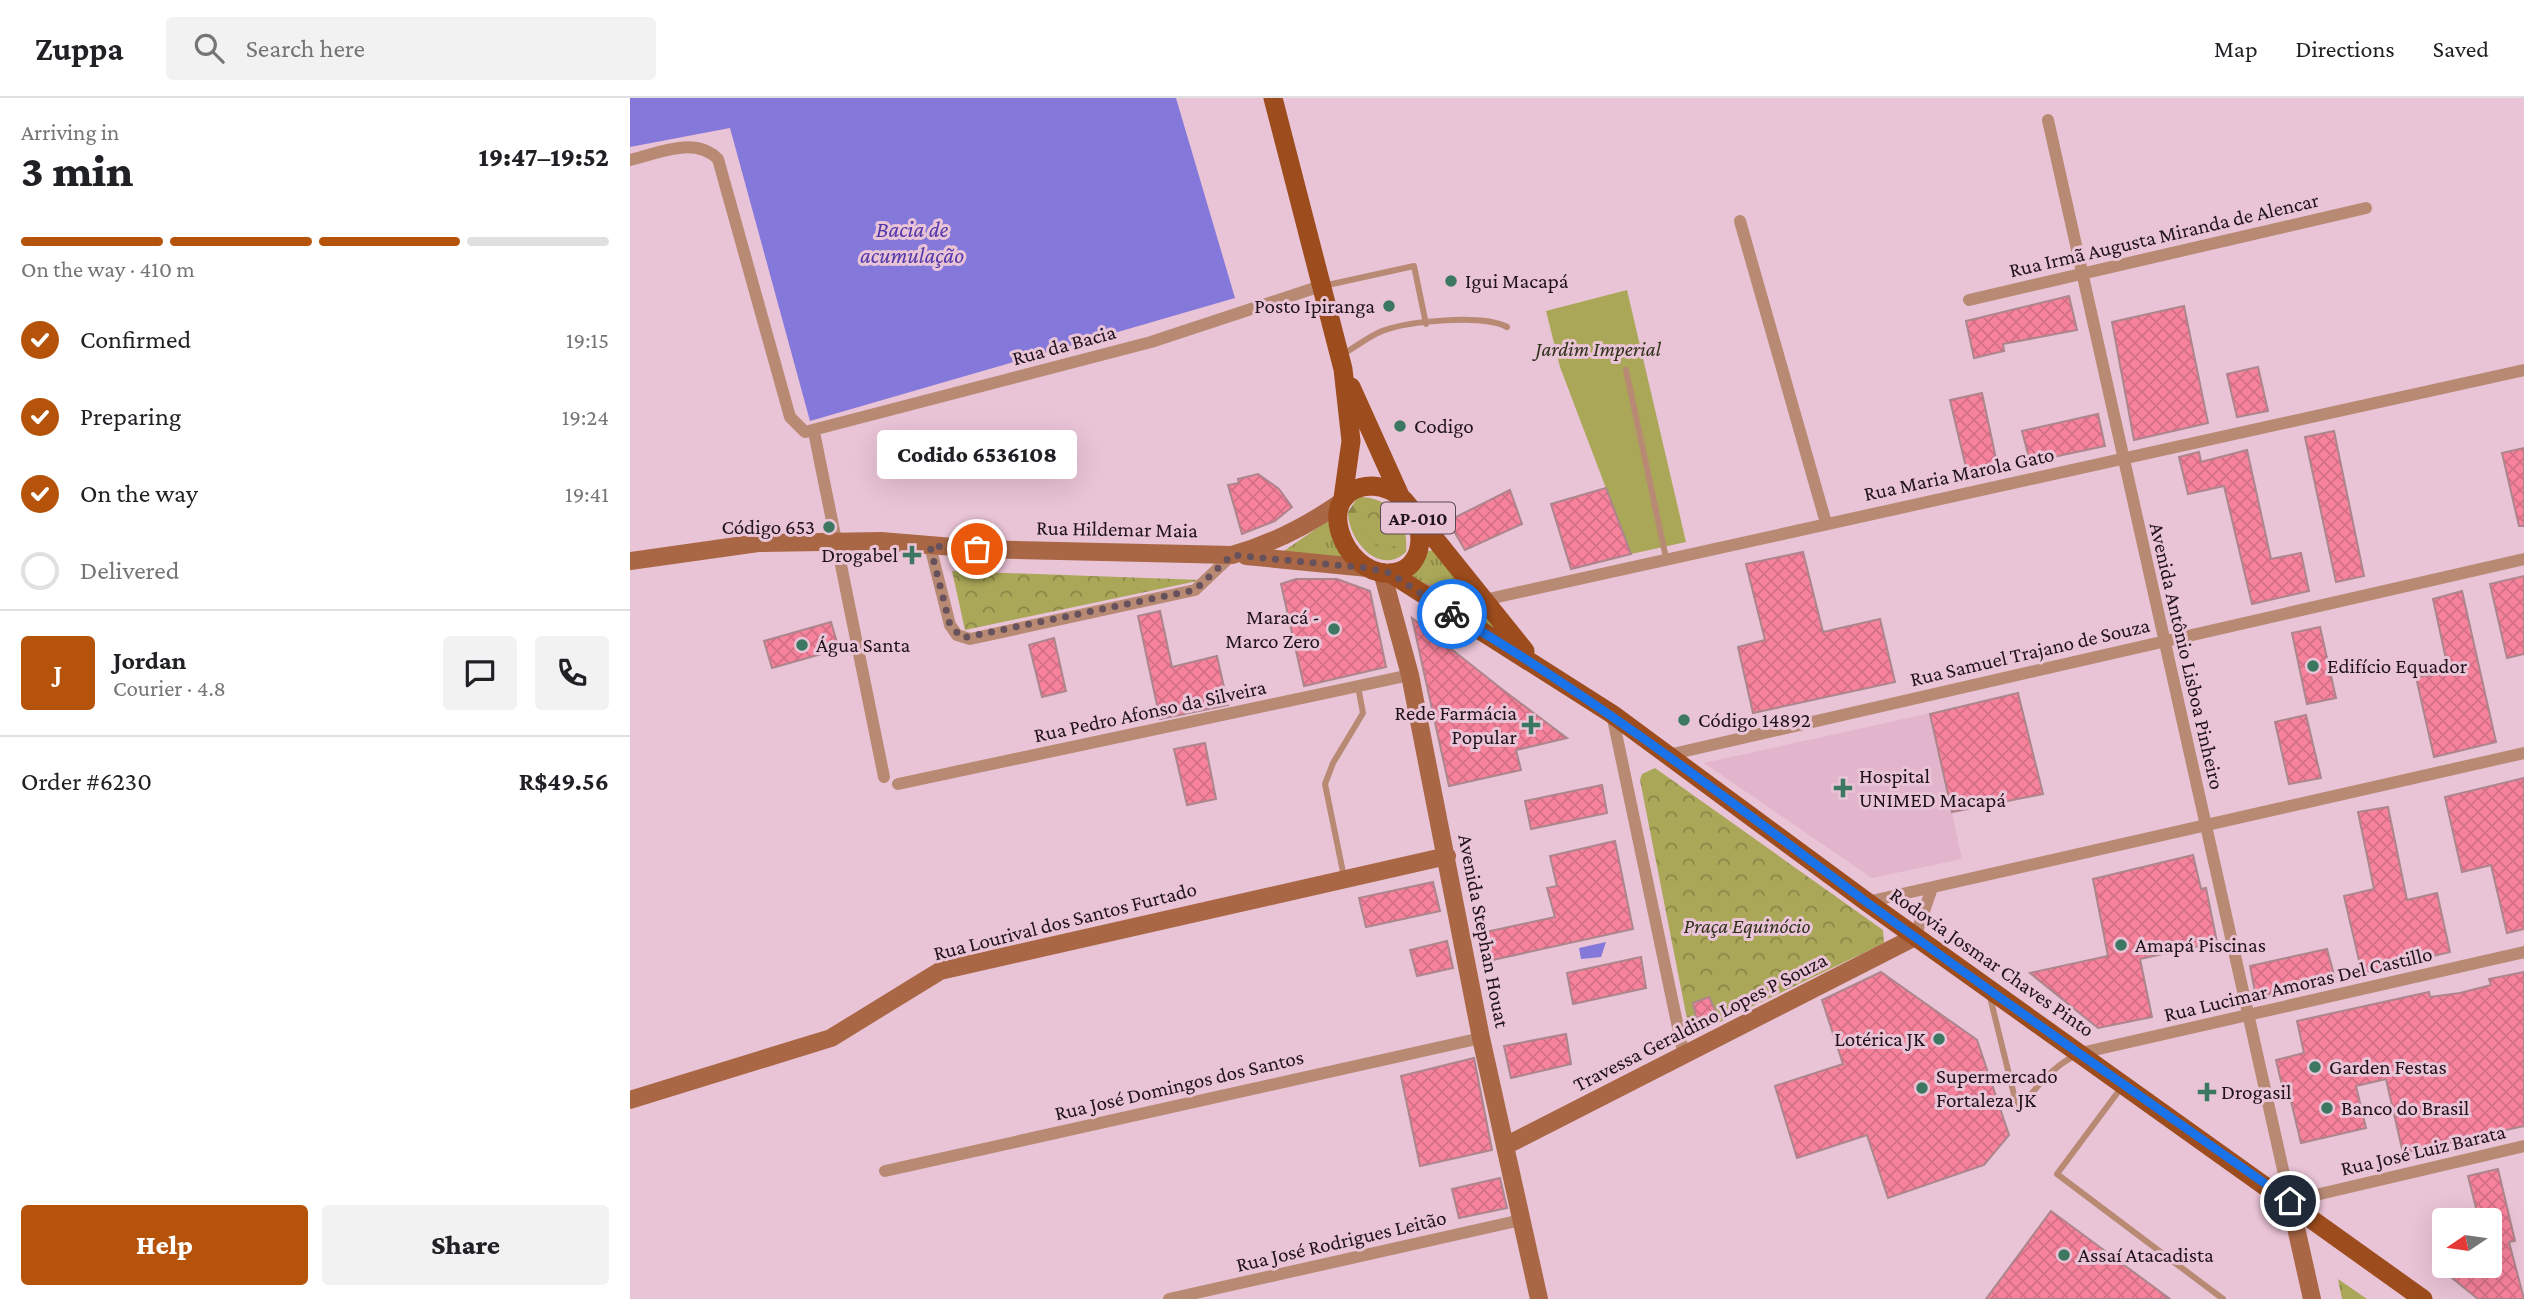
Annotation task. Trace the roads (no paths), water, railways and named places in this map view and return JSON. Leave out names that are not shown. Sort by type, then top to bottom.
[{"type":"main road","name":"AP-010","points":[[1273,98],[1341,363],[1351,441],[1341,501],[1338,522],[1342,539],[1358,562],[1386,574],[1409,564],[1419,548],[1418,517],[1402,498],[1392,490],[1368,486],[1353,488],[1341,501]]},
{"type":"main road","name":"AP-010","points":[[1341,363],[1402,498]]},
{"type":"main road","name":"Rua Hildemar Maia","points":[[630,561],[758,542],[881,541],[930,546],[1232,555],[1267,546],[1311,523],[1341,501]]},
{"type":"main road","name":"Rodovia Josmar Chaves Pinto","points":[[1418,517],[1535,662]]},
{"type":"main road","points":[[1232,555],[1386,574]]},
{"type":"main road","name":"Rodovia Josmar Chaves Pinto","points":[[1386,574],[1535,662],[1612,714],[1915,937],[2290,1201],[2423,1299]]},
{"type":"main road","name":"Avenida Stephan Houat","points":[[1386,574],[1410,675],[1481,1038],[1539,1299]]},
{"type":"main road","name":"Rua Lourival dos Santos Furtado","points":[[630,1100],[831,1038],[940,971],[1447,856]]},
{"type":"main road","name":"Travessa Geraldino Lopes P Souza","points":[[1505,1146],[1915,937]]},
{"type":"main road","points":[[2290,1201],[2312,1299]]},
{"type":"street","name":"Avenida Antônio Lisboa Pinheiro","points":[[2048,120],[2290,1201]]},
{"type":"street","points":[[630,160],[688,146],[709,151],[718,159],[790,417],[805,432],[814,432],[884,777]]},
{"type":"street","name":"Rua Irmã Augusta Miranda de Alencar","points":[[1969,300],[2366,208]]},
{"type":"street","points":[[1740,221],[1826,523]]},
{"type":"street","name":"Rua da Bacia","points":[[814,432],[1151,342],[1321,286]]},
{"type":"street","name":"Rua Maria Marola Gato","points":[[1386,574],[1484,600],[2524,370]]},
{"type":"street","points":[[930,546],[950,625],[957,635],[970,639],[1195,590],[1232,555]]},
{"type":"street","name":"Rua Samuel Trajano de Souza","points":[[1668,755],[2524,559]]},
{"type":"street","name":"Rua Pedro Afonso da Silveira","points":[[898,785],[1410,675]]},
{"type":"street","points":[[1612,714],[1684,1056]]},
{"type":"street","points":[[1867,902],[2524,753]]},
{"type":"street","points":[[1915,937],[1932,888]]},
{"type":"street","name":"Rua Lucimar Amoras Del Castillo","points":[[2081,1053],[2524,952]]},
{"type":"street","name":"Rua José Domingos dos Santos","points":[[885,1171],[1481,1038]]},
{"type":"street","name":"Rua José Luiz Barata","points":[[2290,1201],[2524,1146]]},
{"type":"street","name":"Rua José Rodrigues Leitão","points":[[1169,1299],[1521,1220]]},
{"type":"lane","points":[[1321,286],[1414,267],[1426,324]]},
{"type":"lane","points":[[1341,363],[1381,331],[1476,318],[1494,320],[1507,327]]},
{"type":"lane","points":[[1626,370],[1666,558]]},
{"type":"lane","points":[[1345,878],[1325,784],[1333,763],[1363,713],[1358,686]]},
{"type":"lane","points":[[1988,988],[2018,1111],[2042,1079],[2062,1062],[2081,1053]]},
{"type":"lane","points":[[2124,1083],[2057,1174],[2223,1299]]},
{"type":"water","name":"Bacia de acumulação","points":[[630,98],[1176,98],[1235,298],[810,421],[730,128],[630,147]]},
{"type":"water","points":[[1606,942],[1601,957],[1581,959],[1579,948]]},
{"type":"place","name":"Igui Macapá","points":[[1451,281]]},
{"type":"place","name":"Posto Ipiranga","points":[[1389,306]]},
{"type":"place","name":"Codigo","points":[[1400,426]]},
{"type":"place","name":"Código 653","points":[[829,527]]},
{"type":"place","name":"Codido 6536108","points":[[977,549]]},
{"type":"place","name":"Drogabel","points":[[912,555]]},
{"type":"place","name":"Maracá - Marco Zero","points":[[1334,629]]},
{"type":"place","name":"Água Santa","points":[[802,645]]},
{"type":"place","name":"Edifício Equador","points":[[2313,666]]},
{"type":"place","name":"Código 14892","points":[[1684,720]]},
{"type":"place","name":"Rede Farmácia Popular","points":[[1531,725]]},
{"type":"place","name":"Hospital UNIMED Macapá","points":[[1843,788]]},
{"type":"place","name":"Amapá Piscinas","points":[[2121,945]]},
{"type":"place","name":"Lotérica JK","points":[[1939,1039]]},
{"type":"place","name":"Garden Festas","points":[[2315,1067]]},
{"type":"place","name":"Supermercado Fortaleza JK","points":[[1922,1088]]},
{"type":"place","name":"Drogasil","points":[[2207,1092]]},
{"type":"place","name":"Banco do Brasil","points":[[2327,1108]]},
{"type":"place","name":"Assaí Atacadista","points":[[2064,1255]]},
{"type":"park label","name":"Jardim Imperial","points":[[1598,349]]},
{"type":"park label","name":"Praça Equinócio","points":[[1747,926]]}]
